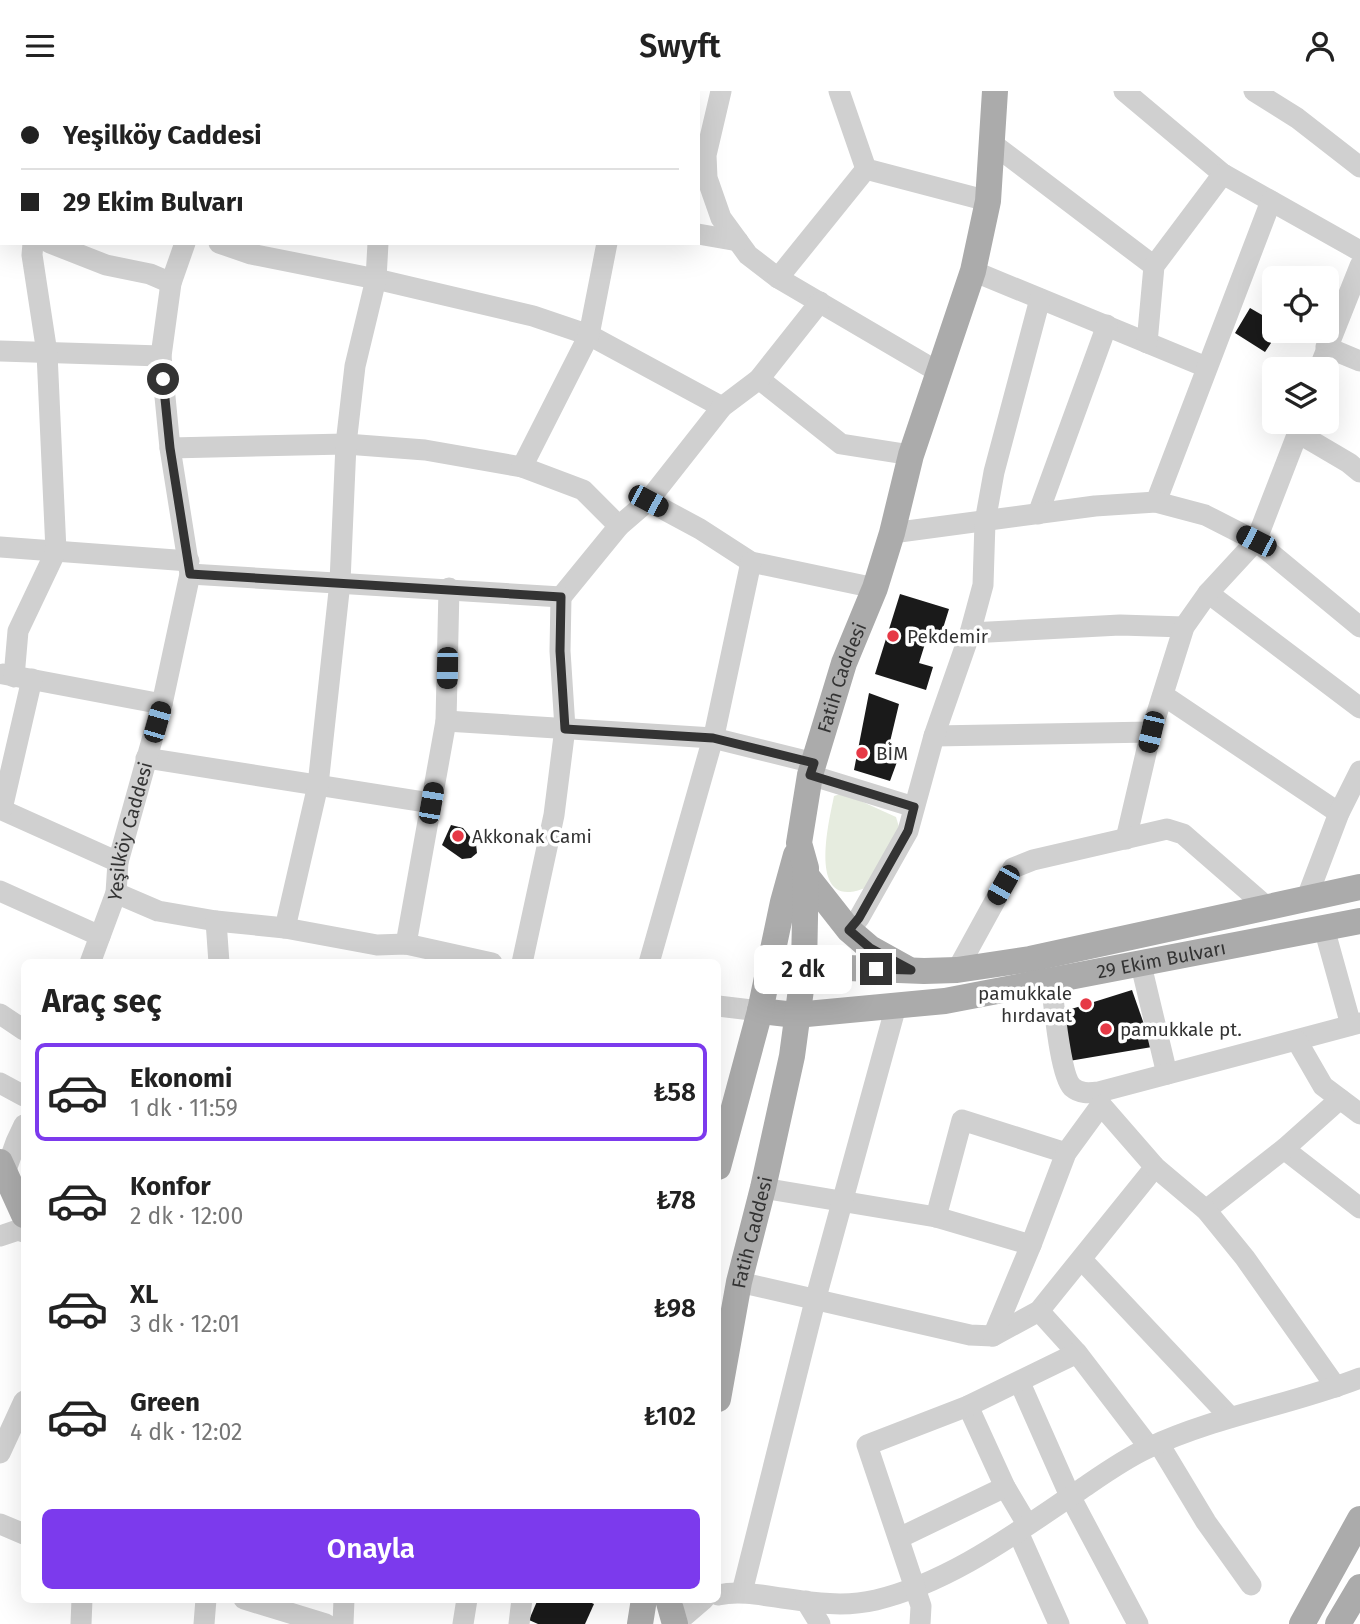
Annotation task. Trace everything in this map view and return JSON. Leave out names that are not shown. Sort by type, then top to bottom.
[{"type":"main road","name":"Fatih Caddesi","points":[[721,1381],[738,1282],[764,1188],[792,1056],[804,967],[806,874],[799,843],[812,769],[844,663],[876,589],[911,455],[973,271],[988,201],[995,91]]},
{"type":"main road","points":[[721,1156],[760,1011],[783,902],[799,843]]},
{"type":"main road","points":[[806,874],[849,930],[870,948],[911,970]]},
{"type":"main road","name":"29 Ekim Bulvarı","points":[[771,965],[957,970],[1030,959],[1360,887]]},
{"type":"main road","name":"29 Ekim Bulvarı","points":[[760,1011],[796,1015],[945,1001],[1360,921]]},
{"type":"main road","points":[[2,1175],[21,1210]]},
{"type":"main road","points":[[1303,1621],[1360,1519]]},
{"type":"main road","points":[[1338,1624],[1360,1587]]},
{"type":"main road","points":[[669,1603],[675,1624]]},
{"type":"main road","points":[[675,1624],[679,1603]]},
{"type":"street","points":[[721,91],[702,153],[707,178],[721,218],[748,255],[778,278],[940,373]]},
{"type":"street","points":[[839,91],[866,169]]},
{"type":"street","points":[[1124,91],[1223,174],[1360,251]]},
{"type":"street","points":[[1254,91],[1297,118],[1360,167]]},
{"type":"street","points":[[993,144],[1154,266]]},
{"type":"street","points":[[866,169],[988,201]]},
{"type":"street","points":[[778,278],[866,169]]},
{"type":"street","points":[[1147,343],[1154,266],[1223,174]]},
{"type":"street","points":[[1156,502],[1271,201]]},
{"type":"street","points":[[700,233],[738,241]]},
{"type":"street","points":[[33,245],[32,255],[47,353],[56,551],[9,628],[15,676],[1,809],[118,862]]},
{"type":"street","points":[[55,245],[106,265],[150,274],[171,283]]},
{"type":"street","name":"Yeşilköy Caddesi","points":[[91,959],[116,893],[118,862],[162,704],[190,567],[170,448],[161,356],[171,283],[184,245]]},
{"type":"street","points":[[225,245],[251,254],[376,279],[533,316],[589,335],[722,407]]},
{"type":"street","points":[[285,928],[318,785],[340,582],[346,444],[355,366],[376,279],[378,245]]},
{"type":"street","points":[[522,467],[589,335],[607,245]]},
{"type":"street","points":[[1323,357],[1326,347],[1353,306],[1360,266]]},
{"type":"street","points":[[973,271],[1206,367]]},
{"type":"street","points":[[849,930],[859,918],[908,831],[934,736],[970,633],[983,585],[985,521],[994,472],[1040,299]]},
{"type":"street","points":[[523,959],[554,815],[565,729],[560,651],[561,597],[619,526],[648,501],[722,407],[759,379],[820,302]]},
{"type":"street","points":[[1038,514],[1107,325]]},
{"type":"street","points":[[1326,347],[1360,361]]},
{"type":"street","points":[[0,351],[161,356]]},
{"type":"street","points":[[759,379],[841,444],[911,455]]},
{"type":"street","points":[[1126,839],[1151,732],[1184,627],[1208,593],[1256,541],[1297,434]]},
{"type":"street","points":[[1310,434],[1360,472]]},
{"type":"street","points":[[170,448],[346,444],[425,450],[522,467],[583,490],[619,526]]},
{"type":"street","points":[[648,501],[700,529],[751,562],[876,589]]},
{"type":"street","points":[[892,533],[1095,506],[1156,502],[1205,515],[1256,541],[1360,627]]},
{"type":"street","points":[[0,547],[340,582],[561,597]]},
{"type":"street","points":[[650,959],[713,738],[751,562]]},
{"type":"street","points":[[407,944],[446,722],[449,588]]},
{"type":"street","points":[[1208,593],[1360,708]]},
{"type":"street","points":[[970,633],[1120,625],[1184,627]]},
{"type":"street","points":[[15,676],[162,704]]},
{"type":"street","points":[[1163,695],[1339,813]]},
{"type":"street","points":[[446,722],[713,738],[812,769],[914,807]]},
{"type":"street","points":[[934,736],[1151,732]]},
{"type":"street","points":[[146,758],[431,803]]},
{"type":"street","points":[[1306,900],[1339,813],[1360,771]]},
{"type":"street","points":[[957,970],[1013,869],[1033,860],[1167,829],[1182,834],[1268,908]]},
{"type":"street","points":[[0,891],[100,936]]},
{"type":"street","points":[[116,893],[158,911],[216,921],[285,928],[376,954],[407,944],[453,958]]},
{"type":"street","points":[[216,921],[219,959]]},
{"type":"street","points":[[993,1336],[1066,1153],[1100,1098],[1167,1074],[1356,1024],[1324,928]]},
{"type":"street","points":[[1141,965],[1167,1074]]},
{"type":"street","points":[[1051,982],[1068,1081],[1079,1091],[1100,1098],[1155,1167],[1206,1210],[1245,1258],[1336,1387]]},
{"type":"street","points":[[721,1006],[760,1011]]},
{"type":"street","points":[[742,1592],[815,1301],[896,1006]]},
{"type":"street","points":[[0,1014],[21,1028]]},
{"type":"street","points":[[1297,1041],[1323,1086],[1360,1114]]},
{"type":"street","points":[[0,1083],[21,1094]]},
{"type":"street","points":[[1206,1210],[1284,1149],[1340,1099]]},
{"type":"street","points":[[936,1217],[962,1120],[1066,1153]]},
{"type":"street","points":[[2,1175],[21,1131]]},
{"type":"street","points":[[1284,1149],[1360,1208]]},
{"type":"street","points":[[738,1282],[970,1335],[993,1336],[1039,1311],[1155,1167]]},
{"type":"street","points":[[764,1188],[936,1217],[1031,1245]]},
{"type":"street","points":[[0,1236],[21,1231]]},
{"type":"street","points":[[1082,1260],[1230,1417]]},
{"type":"street","points":[[1039,1311],[1154,1445],[1251,1585]]},
{"type":"street","points":[[920,1624],[921,1606],[867,1445],[968,1406],[1077,1353]]},
{"type":"street","points":[[721,1583],[742,1592],[836,1605],[862,1602],[915,1588],[976,1557],[1154,1445],[1230,1417],[1360,1378]]},
{"type":"street","points":[[1020,1383],[1070,1496],[1138,1624]]},
{"type":"street","points":[[968,1406],[1023,1528],[1059,1624]]},
{"type":"street","points":[[0,1453],[21,1408]]},
{"type":"street","points":[[900,1538],[1005,1487]]},
{"type":"street","points":[[1,1529],[21,1533]]},
{"type":"street","points":[[721,1595],[742,1592]]},
{"type":"street","points":[[806,1601],[820,1624]]},
{"type":"street","points":[[81,1624],[82,1603]]},
{"type":"street","points":[[204,1624],[206,1603]]},
{"type":"street","points":[[257,1603],[326,1624]]},
{"type":"street","points":[[342,1624],[344,1603]]},
{"type":"street","points":[[463,1624],[466,1603]]},
{"type":"street","points":[[519,1624],[522,1603]]},
{"type":"street","points":[[675,1624],[699,1603]]},
{"type":"shaded area","points":[[843,793],[896,817],[899,827],[866,888],[852,892],[838,890],[830,881],[826,868],[825,853],[834,796]]},
{"type":"building","points":[[1250,308],[1262,315],[1262,343],[1271,343],[1265,352],[1235,333]]},
{"type":"building","points":[[900,594],[949,609],[940,638],[928,634],[919,663],[933,667],[926,690],[875,674]]},
{"type":"building","points":[[869,693],[899,704],[889,746],[901,751],[890,781],[854,770]]},
{"type":"building","name":"Akkonak Cami","points":[[451,825],[463,828],[476,844],[477,853],[471,858],[462,859],[442,845]]},
{"type":"building","name":"pamukkale pt.","points":[[1132,990],[1152,1047],[1069,1061],[1065,1011]]},
{"type":"building","points":[[536,1603],[594,1604],[585,1624],[538,1624],[529,1620]]},
{"type":"place","name":"Pekdemir","points":[[893,636]]},
{"type":"place","name":"BİM","points":[[862,753]]},
{"type":"place","name":"Akkonak Cami","points":[[458,836]]},
{"type":"place","name":"pamukkale hırdavat","points":[[1086,1004]]},
{"type":"place","name":"pamukkale pt.","points":[[1106,1029]]},
{"type":"route","points":[[163,379],[170,448],[190,574],[561,597],[560,651],[565,729],[713,738],[814,763],[810,775],[914,807],[908,831],[859,918],[849,930],[870,948],[911,970],[876,969]]}]
